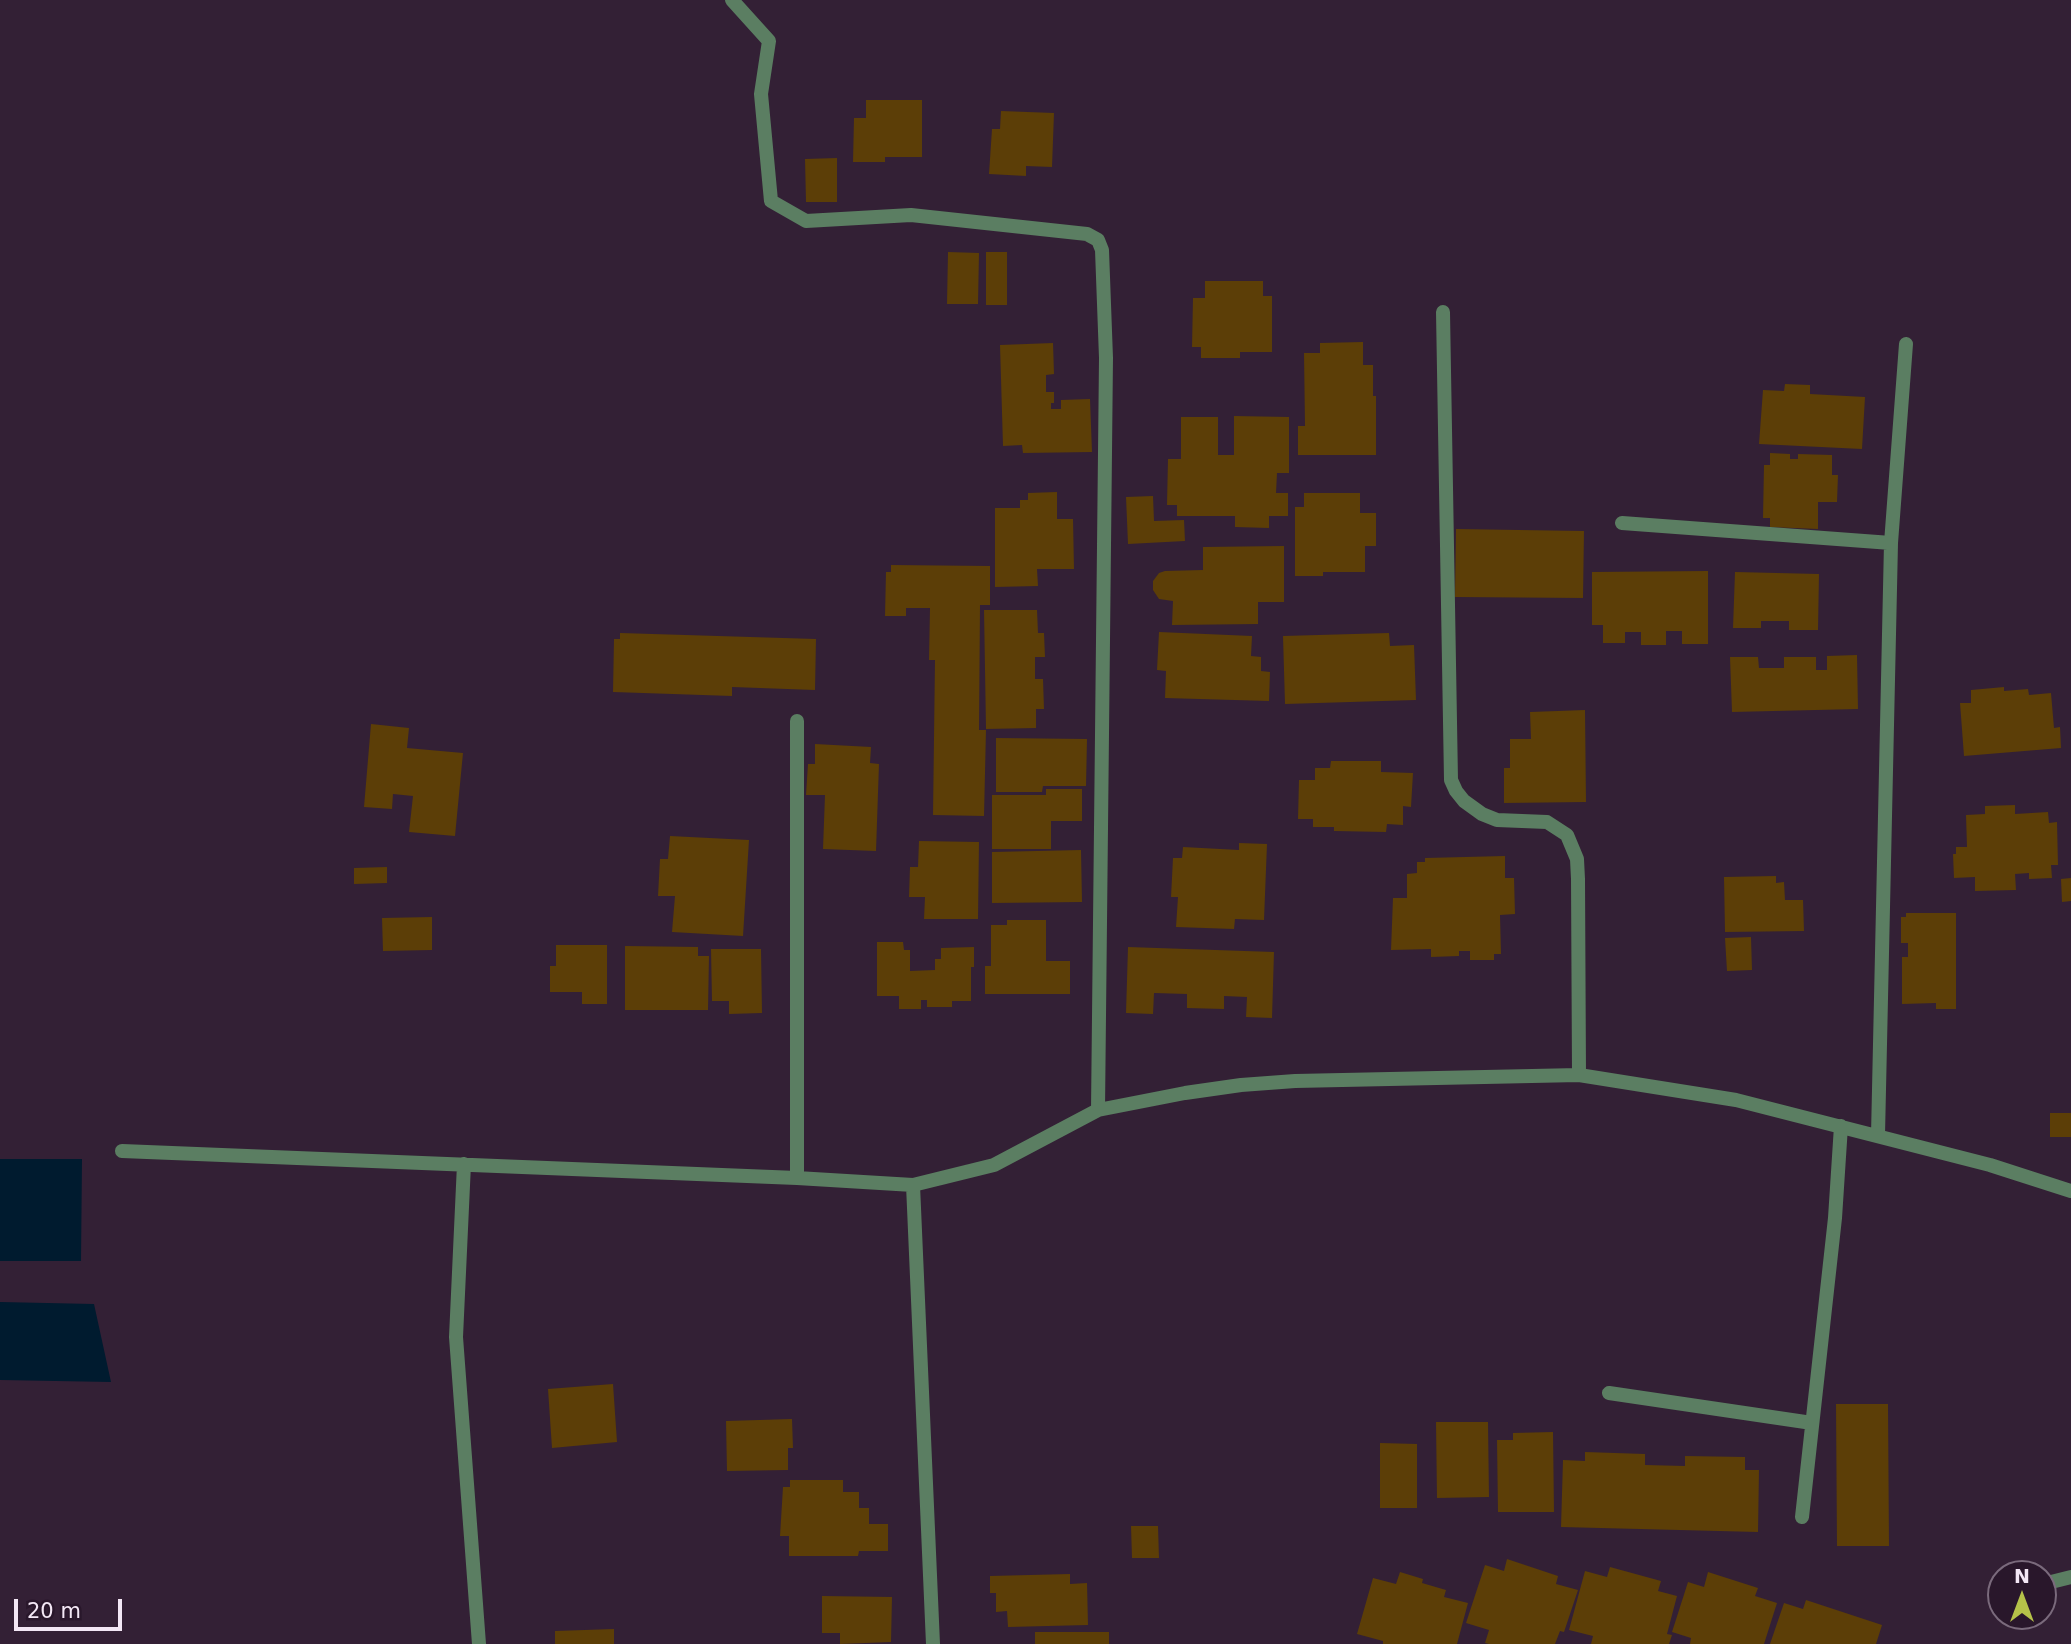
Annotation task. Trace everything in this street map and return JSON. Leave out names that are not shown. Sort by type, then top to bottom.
[{"type":"street","points":[[732,0],[769,41],[761,94],[771,201],[806,221],[911,215],[1087,234],[1098,240],[1102,250],[1106,358],[1098,1111]]},
{"type":"street","points":[[1443,312],[1451,780],[1464,801],[1482,814],[1497,820],[1547,822],[1567,835],[1577,859],[1578,879],[1579,1075]]},
{"type":"street","points":[[1878,1135],[1891,543],[1906,344]]},
{"type":"street","points":[[1622,523],[1891,543]]},
{"type":"street","points":[[797,721],[797,1178]]},
{"type":"street","points":[[122,1151],[913,1185],[994,1165],[1098,1111],[1241,1084],[1579,1075],[1736,1100],[1990,1165],[2071,1191]]},
{"type":"street","points":[[1802,1517],[1835,1219],[1842,1126]]},
{"type":"street","points":[[464,1164],[456,1337],[479,1644]]},
{"type":"street","points":[[913,1185],[933,1644]]},
{"type":"street","points":[[1609,1393],[1812,1423]]},
{"type":"water","points":[[0,1159],[82,1159],[81,1261],[0,1261]]},
{"type":"water","points":[[0,1302],[94,1304],[111,1382],[0,1380]]},
{"type":"building","points":[[866,100],[922,100],[922,157],[885,157],[885,162],[853,162],[854,118],[866,118]]},
{"type":"building","points":[[1001,111],[1054,113],[1052,167],[1026,166],[1026,176],[989,174],[992,129],[1000,129]]},
{"type":"building","points":[[837,158],[837,202],[806,202],[805,159]]},
{"type":"building","points":[[948,252],[979,253],[978,304],[947,304]]},
{"type":"building","points":[[986,252],[1007,252],[1007,305],[986,305]]},
{"type":"building","points":[[1205,281],[1263,281],[1263,296],[1272,296],[1272,352],[1240,352],[1240,358],[1201,358],[1201,347],[1192,347],[1193,298],[1205,298]]},
{"type":"building","points":[[1363,342],[1363,365],[1373,365],[1376,455],[1298,455],[1298,426],[1305,426],[1304,353],[1320,353],[1320,343]]},
{"type":"building","points":[[1053,343],[1054,374],[1046,375],[1046,392],[1054,392],[1051,409],[1061,409],[1061,400],[1090,399],[1092,452],[1023,453],[1022,445],[1003,446],[1000,345]]},
{"type":"building","points":[[1785,384],[1810,385],[1810,394],[1865,397],[1862,449],[1759,444],[1763,390],[1784,391]]},
{"type":"building","points":[[1234,416],[1289,417],[1289,473],[1277,473],[1276,493],[1288,493],[1288,516],[1269,516],[1269,528],[1235,527],[1235,516],[1177,516],[1177,505],[1167,505],[1168,459],[1181,459],[1181,417],[1218,417],[1218,455],[1234,455]]},
{"type":"building","points":[[1770,453],[1790,454],[1790,459],[1798,459],[1798,454],[1832,455],[1832,475],[1838,475],[1837,502],[1818,502],[1818,529],[1770,527],[1770,518],[1763,518],[1764,465],[1770,465]]},
{"type":"building","points":[[1057,492],[1057,519],[1073,519],[1074,569],[1037,569],[1038,586],[995,587],[995,508],[1020,508],[1020,500],[1028,500],[1028,493]]},
{"type":"building","points":[[1304,493],[1360,493],[1360,513],[1376,513],[1376,546],[1365,546],[1365,572],[1323,572],[1323,576],[1295,576],[1295,507],[1304,507]]},
{"type":"building","points":[[1153,496],[1154,521],[1184,520],[1185,541],[1128,544],[1126,497]]},
{"type":"building","points":[[1456,529],[1584,531],[1583,598],[1455,597]]},
{"type":"building","points":[[1284,546],[1284,602],[1258,602],[1258,624],[1172,625],[1173,601],[1159,599],[1153,590],[1153,581],[1159,573],[1203,570],[1203,547]]},
{"type":"building","points":[[891,565],[990,566],[990,605],[980,605],[979,730],[986,730],[984,816],[933,815],[935,660],[929,660],[930,608],[906,608],[906,616],[885,616],[886,572],[891,572]]},
{"type":"building","points":[[1708,571],[1708,644],[1682,644],[1682,631],[1666,631],[1666,645],[1641,645],[1641,632],[1625,632],[1625,643],[1603,643],[1603,625],[1592,625],[1592,572]]},
{"type":"building","points":[[1735,572],[1819,574],[1818,630],[1789,630],[1789,621],[1761,621],[1761,628],[1733,628]]},
{"type":"building","points":[[984,610],[1037,610],[1038,633],[1044,633],[1045,657],[1035,657],[1035,679],[1043,679],[1044,709],[1036,709],[1036,728],[986,729]]},
{"type":"building","points":[[1159,632],[1252,636],[1251,656],[1261,657],[1261,671],[1270,672],[1269,701],[1165,698],[1166,671],[1157,670]]},
{"type":"building","points":[[620,633],[816,639],[815,690],[732,687],[732,696],[613,692],[614,639],[620,639]]},
{"type":"building","points":[[1389,633],[1390,646],[1414,645],[1416,700],[1285,704],[1283,636]]},
{"type":"building","points":[[1857,655],[1858,709],[1732,712],[1730,657],[1758,657],[1759,668],[1784,668],[1784,657],[1816,657],[1816,670],[1827,670],[1827,656]]},
{"type":"building","points":[[2004,687],[2004,691],[2028,689],[2029,695],[2051,693],[2054,728],[2060,727],[2061,748],[1964,756],[1960,703],[1971,703],[1971,690]]},
{"type":"building","points":[[1585,710],[1586,802],[1504,803],[1504,768],[1510,768],[1510,739],[1531,739],[1530,712]]},
{"type":"building","points":[[371,724],[409,728],[407,748],[463,753],[455,836],[409,832],[413,796],[393,794],[392,809],[364,807]]},
{"type":"building","points":[[996,738],[1087,739],[1086,786],[1043,786],[1042,792],[996,792]]},
{"type":"building","points":[[815,744],[871,747],[870,763],[879,764],[876,851],[823,849],[825,795],[806,795],[808,764],[815,764]]},
{"type":"building","points":[[1331,761],[1381,761],[1381,772],[1413,773],[1411,807],[1403,806],[1403,825],[1387,824],[1386,832],[1334,831],[1334,827],[1313,827],[1313,819],[1298,819],[1299,780],[1315,780],[1315,768],[1330,768]]},
{"type":"building","points":[[1046,789],[1082,789],[1082,821],[1051,821],[1051,849],[992,849],[992,795],[1046,795]]},
{"type":"building","points":[[2015,805],[2015,814],[2048,812],[2049,823],[2057,822],[2058,865],[2051,865],[2052,878],[2029,879],[2029,873],[2015,874],[2016,890],[1975,891],[1975,877],[1954,878],[1953,854],[1956,854],[1956,847],[1967,847],[1966,815],[1985,814],[1985,806]]},
{"type":"building","points":[[670,836],[749,840],[743,936],[672,932],[675,896],[658,896],[660,859],[668,859]]},
{"type":"building","points":[[919,841],[979,842],[978,919],[924,919],[925,897],[909,897],[910,867],[918,867]]},
{"type":"building","points":[[1239,843],[1267,844],[1264,920],[1235,919],[1234,929],[1176,927],[1178,897],[1171,897],[1173,858],[1182,858],[1183,847],[1239,850]]},
{"type":"building","points":[[1081,850],[1082,902],[992,903],[992,852]]},
{"type":"building","points":[[1505,856],[1505,878],[1514,878],[1515,914],[1500,915],[1501,954],[1494,954],[1494,960],[1470,960],[1470,951],[1459,951],[1459,956],[1431,957],[1431,949],[1391,950],[1393,898],[1407,898],[1407,874],[1417,873],[1417,862],[1425,862],[1425,858]]},
{"type":"building","points":[[387,867],[387,883],[354,884],[354,868]]},
{"type":"building","points":[[1776,876],[1776,883],[1784,882],[1785,900],[1803,900],[1804,931],[1725,932],[1724,877]]},
{"type":"building","points":[[2071,878],[2071,901],[2062,902],[2061,879]]},
{"type":"building","points":[[1906,913],[1956,913],[1956,1009],[1936,1009],[1936,1003],[1902,1004],[1902,957],[1908,957],[1908,943],[1901,943],[1901,917],[1906,917]]},
{"type":"building","points":[[432,917],[432,950],[383,951],[382,918]]},
{"type":"building","points":[[1007,920],[1046,920],[1046,961],[1070,961],[1070,994],[985,994],[985,966],[991,966],[991,925],[1007,925]]},
{"type":"building","points":[[1751,937],[1752,970],[1727,971],[1725,938]]},
{"type":"building","points":[[877,942],[903,942],[904,950],[910,950],[910,971],[935,970],[935,959],[941,959],[941,948],[974,947],[971,1001],[952,1001],[952,1007],[927,1007],[927,1000],[921,1000],[921,1009],[899,1009],[899,996],[877,996]]},
{"type":"building","points":[[556,945],[607,945],[607,1004],[582,1004],[582,992],[550,992],[550,966],[556,966]]},
{"type":"building","points":[[625,946],[698,947],[698,956],[709,956],[708,1010],[625,1010]]},
{"type":"building","points":[[1128,947],[1274,952],[1272,1018],[1246,1017],[1247,997],[1224,996],[1224,1009],[1187,1008],[1187,994],[1154,993],[1153,1014],[1126,1013]]},
{"type":"building","points":[[711,949],[761,949],[762,1013],[729,1014],[729,1001],[712,1001]]},
{"type":"building","points":[[2050,1113],[2071,1113],[2071,1137],[2050,1137]]},
{"type":"building","points":[[613,1384],[617,1442],[552,1448],[548,1389]]},
{"type":"building","points":[[1836,1404],[1888,1404],[1889,1546],[1837,1546]]},
{"type":"building","points":[[792,1419],[793,1448],[788,1448],[788,1470],[727,1471],[726,1421]]},
{"type":"building","points":[[1436,1422],[1488,1422],[1489,1497],[1437,1498]]},
{"type":"building","points":[[1553,1432],[1554,1512],[1498,1512],[1497,1440],[1513,1440],[1513,1433]]},
{"type":"building","points":[[1380,1443],[1417,1444],[1417,1508],[1380,1508]]},
{"type":"building","points":[[1585,1452],[1645,1454],[1645,1465],[1685,1466],[1685,1456],[1745,1457],[1745,1470],[1759,1470],[1758,1532],[1561,1527],[1563,1460],[1585,1461]]},
{"type":"building","points":[[790,1480],[843,1480],[843,1492],[859,1492],[859,1508],[869,1508],[869,1524],[888,1524],[888,1551],[859,1551],[858,1556],[789,1556],[789,1536],[780,1536],[783,1487],[790,1487]]},
{"type":"building","points":[[1131,1526],[1158,1526],[1159,1558],[1132,1558]]},
{"type":"building","points":[[1507,1559],[1558,1576],[1556,1584],[1578,1590],[1564,1632],[1560,1631],[1555,1644],[1489,1644],[1485,1643],[1489,1630],[1466,1623],[1485,1565],[1504,1571]]},
{"type":"building","points":[[1610,1567],[1661,1581],[1658,1591],[1677,1596],[1667,1634],[1672,1635],[1669,1644],[1591,1644],[1593,1636],[1569,1630],[1585,1571],[1607,1577]]},
{"type":"building","points":[[1400,1572],[1423,1579],[1422,1583],[1446,1590],[1444,1597],[1468,1603],[1457,1644],[1383,1644],[1383,1641],[1357,1634],[1373,1578],[1396,1584]]},
{"type":"building","points":[[1708,1572],[1758,1588],[1755,1596],[1777,1603],[1764,1644],[1690,1644],[1691,1638],[1672,1632],[1688,1582],[1704,1587]]},
{"type":"building","points":[[1070,1574],[1070,1584],[1087,1583],[1088,1625],[1008,1627],[1007,1611],[996,1612],[996,1593],[990,1593],[990,1576]]},
{"type":"building","points":[[822,1596],[892,1597],[891,1642],[840,1644],[840,1633],[822,1633]]},
{"type":"building","points":[[1806,1600],[1882,1625],[1876,1644],[1770,1644],[1784,1603],[1803,1609]]},
{"type":"building","points":[[614,1629],[614,1644],[555,1644],[555,1631]]},
{"type":"building","points":[[1035,1632],[1109,1632],[1109,1644],[1035,1644]]}]
